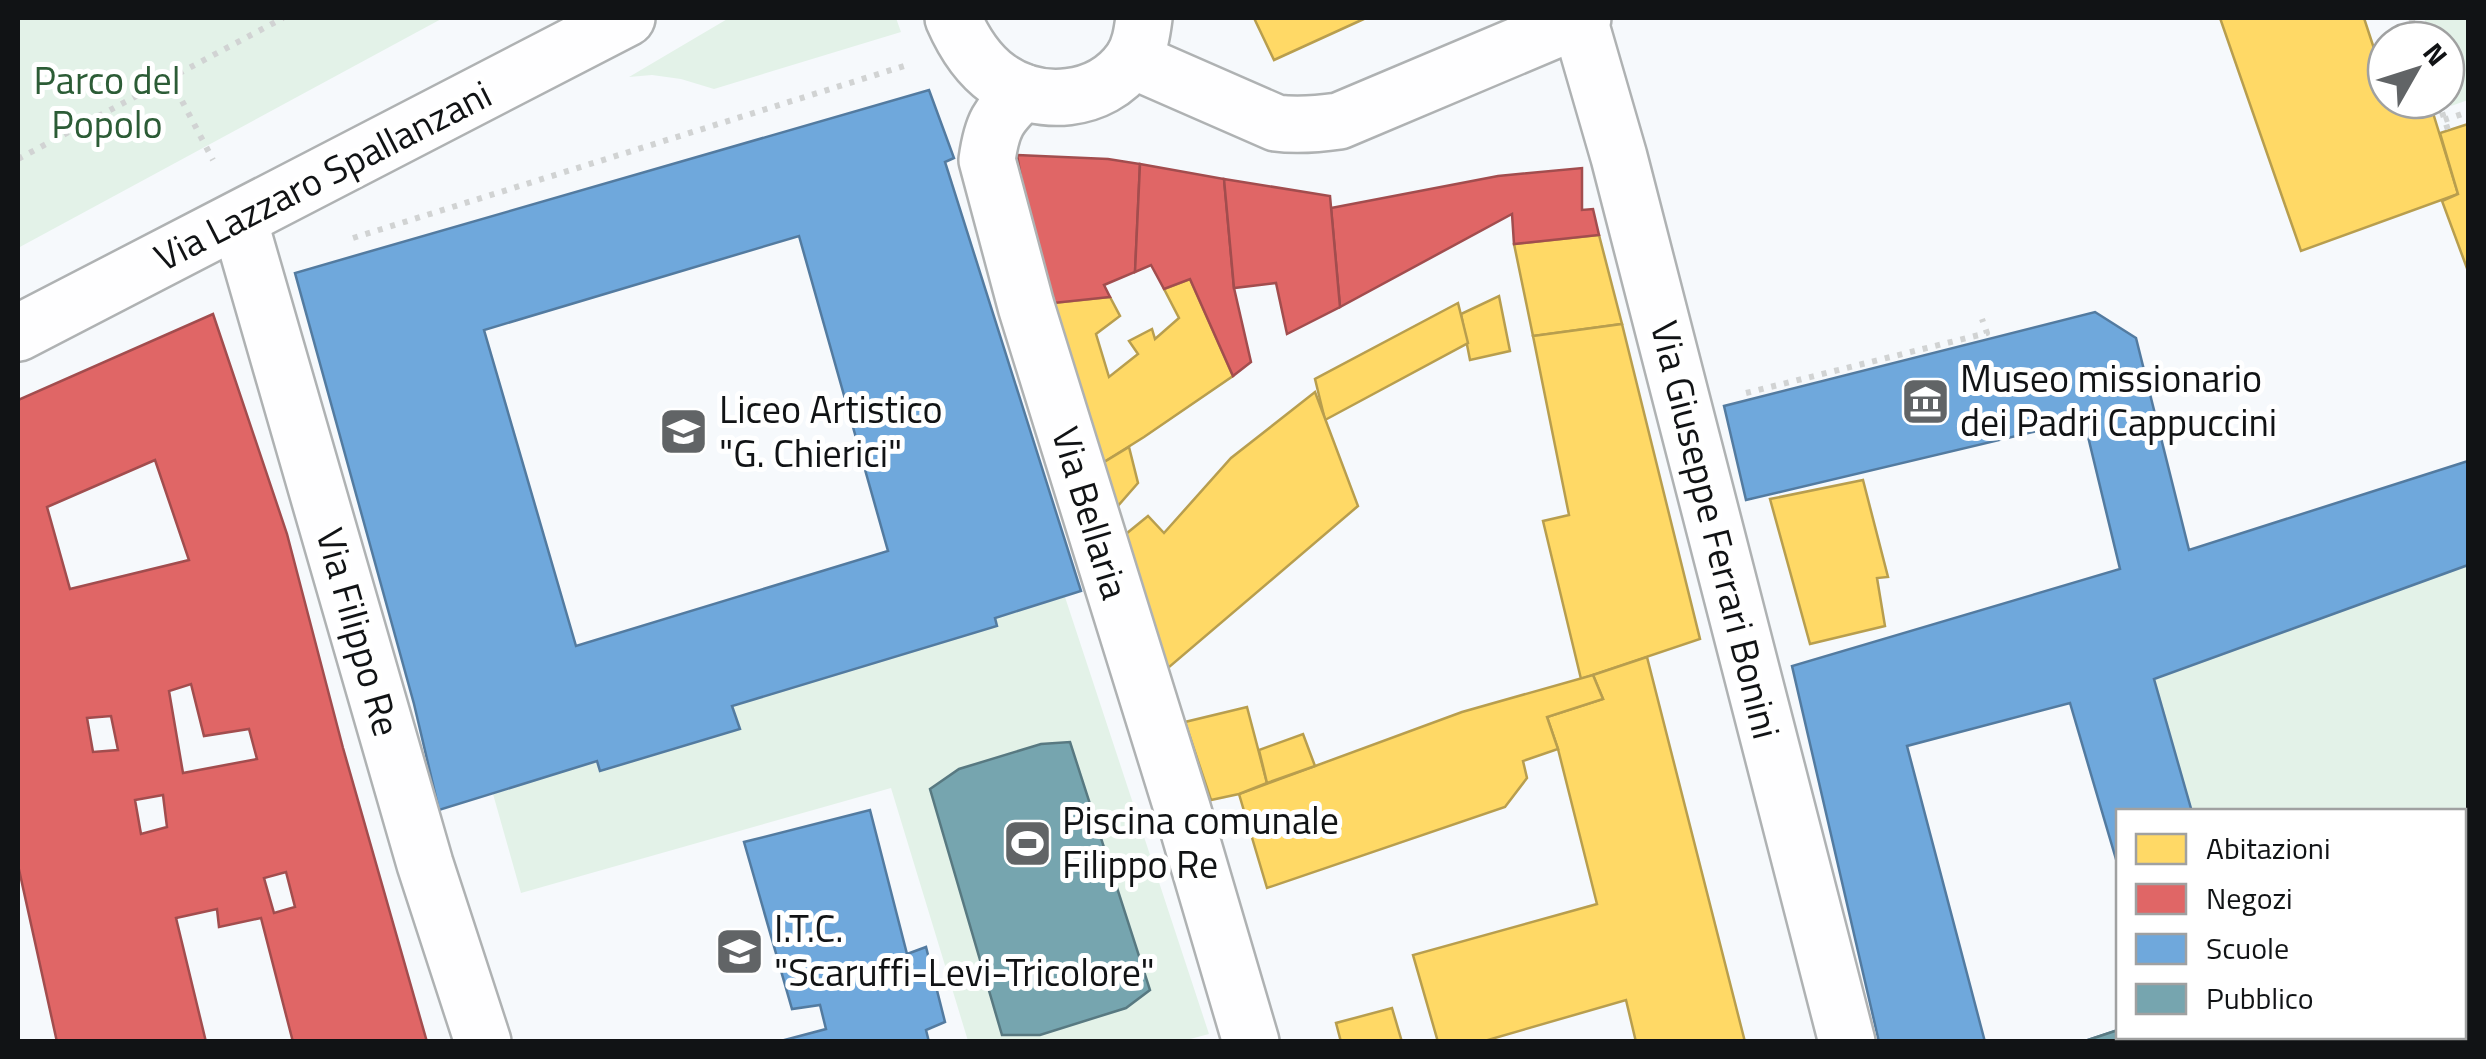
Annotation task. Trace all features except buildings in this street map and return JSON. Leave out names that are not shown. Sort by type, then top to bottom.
[{"type":"street","name":"Via Lazzaro Spallanzani","points":[[18,332],[627,18]]},
{"type":"street","points":[[953,18],[977,60],[1000,80],[1023,92],[1059,98],[1099,89],[1109,82],[1138,39],[1276,123],[1296,126],[1339,122],[1581,18]]},
{"type":"street","name":"Via Giuseppe Ferrari Bonini","points":[[1581,18],[1847,1042]]},
{"type":"street","name":"Via Bellaria","points":[[1023,92],[998,116],[987,160],[1026,306],[1178,792],[1251,1042]]},
{"type":"street","name":"Via Filippo Re","points":[[239,220],[425,864],[484,1042]]},
{"type":"path","points":[[18,159],[284,18]]},
{"type":"path","points":[[351,239],[914,62]]},
{"type":"path","points":[[170,78],[216,166]]},
{"type":"path","points":[[2444,120],[2448,130]]},
{"type":"path","points":[[1733,396],[1988,333],[1982,318]]},
{"type":"green space","name":"Parco del Popolo","points":[[443,18],[18,248],[18,20]]},
{"type":"green space","points":[[729,18],[896,18],[901,32],[714,89],[681,79],[629,77]]},
{"type":"green space","points":[[2468,18],[2468,100],[2466,20],[2425,20]]},
{"type":"green space","points":[[2468,565],[2468,1041],[2420,1039],[2466,1039],[2466,809],[2191,809],[2154,679]]},
{"type":"green space","name":"Piscina comunale Filippo Re","points":[[1065,597],[1209,1034],[1179,1042],[968,1041],[891,788],[521,893],[493,794],[596,762],[601,771],[739,729],[732,706],[996,626],[995,618]]},
{"type":"place","name":"Museo missionario dei Padri Cappuccini","points":[[1925,401]]},
{"type":"place","name":"Liceo Artistico \"G. Chierici\"","points":[[684,432]]},
{"type":"place","name":"Piscina comunale Filippo Re","points":[[1027,843]]},
{"type":"place","name":"I.T.C. \"Scaruffi-Levi-Tricolore\"","points":[[739,951]]}]
